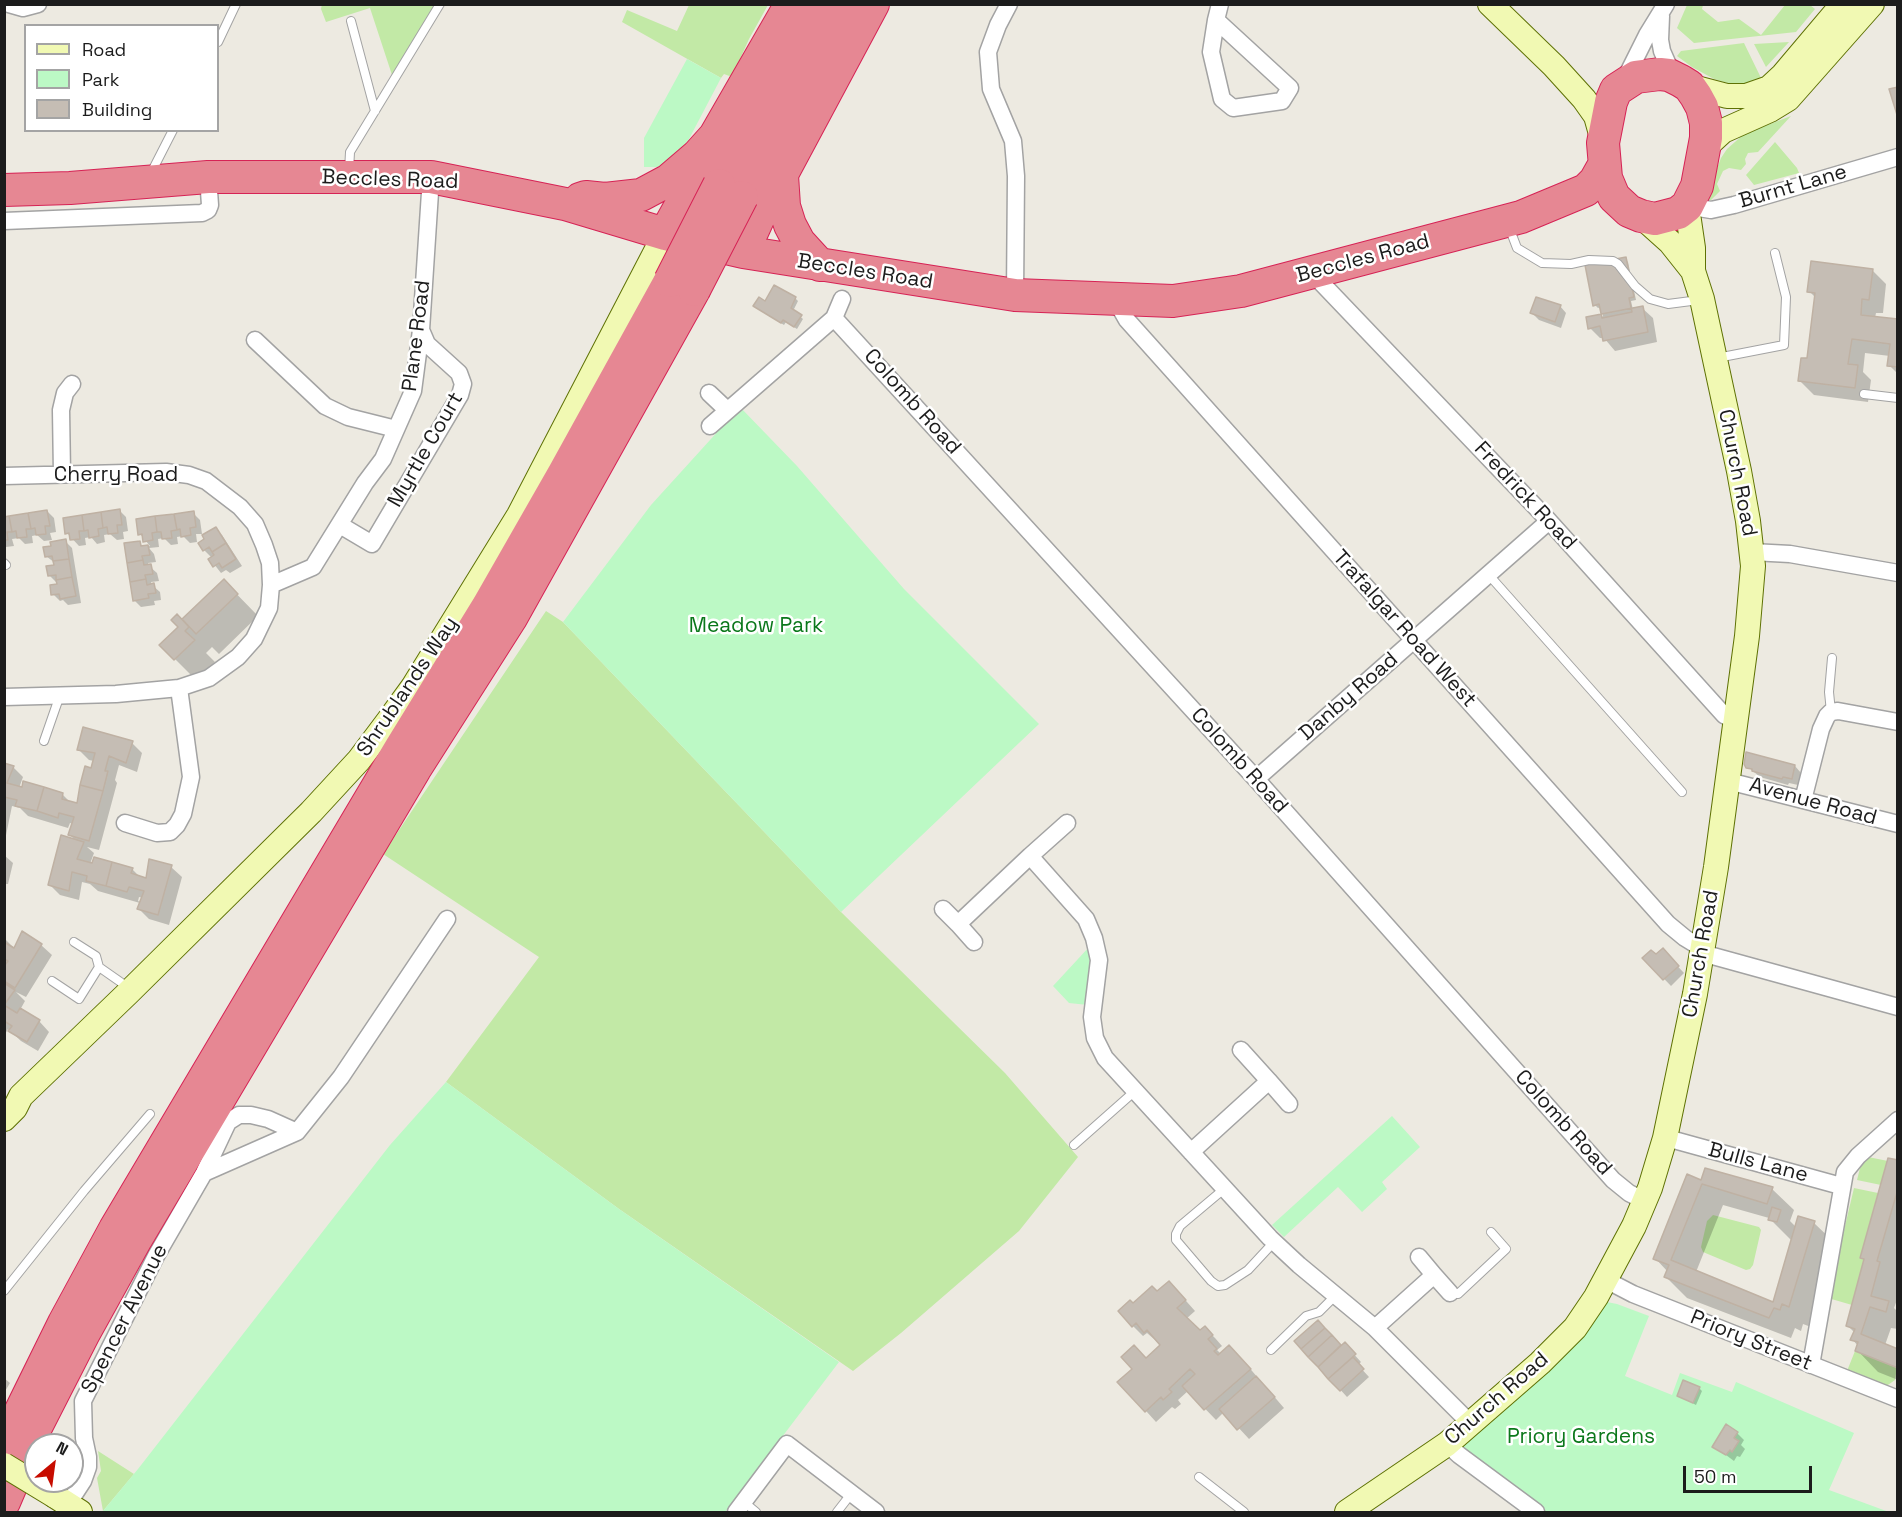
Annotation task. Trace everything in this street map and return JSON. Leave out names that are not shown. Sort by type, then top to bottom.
[{"type":"highway","points":[[664,234],[706,161],[715,136],[791,4]]},
{"type":"highway","points":[[4,1502],[36,1427],[135,1239],[415,769],[511,618],[731,191],[819,4]]},
{"type":"highway","points":[[731,191],[847,4]]},
{"type":"highway","points":[[743,252],[873,4]]},
{"type":"highway","points":[[1669,75],[1685,84],[1702,107],[1706,123],[1697,186],[1687,207],[1678,213],[1655,219],[1640,216],[1629,211],[1609,189],[1604,154],[1611,102],[1619,87],[1636,77],[1669,75]]},
{"type":"highway","points":[[565,204],[586,197],[622,198],[649,192],[669,180],[697,156],[715,136]]},
{"type":"highway","name":"Beccles Road","points":[[4,190],[70,188],[208,177],[431,177],[565,204],[664,234],[743,252],[820,265],[1015,295],[1173,301],[1241,291],[1514,219],[1586,190],[1595,182],[1604,154]]},
{"type":"highway","points":[[782,176],[784,206],[790,225],[799,242],[820,265]]},
{"type":"highway","name":"Beccles Road","points":[[1514,219],[1603,210],[1640,216]]},
{"type":"highway","points":[[4,1445],[64,1323],[116,1229],[400,749],[488,606],[564,473],[682,285]]},
{"type":"street","points":[[9,4],[23,8],[38,4]]},
{"type":"street","points":[[1009,4],[988,52],[991,89],[1013,141],[1016,176],[1015,295]]},
{"type":"street","points":[[1490,4],[1554,66],[1590,107],[1600,125],[1604,154]]},
{"type":"street","points":[[1664,8],[1660,40],[1669,67],[1685,84],[1727,96],[1746,96],[1769,88],[1783,75],[1843,4]]},
{"type":"street","points":[[1703,153],[1723,132],[1770,111],[1788,99],[1872,4]]},
{"type":"street","points":[[1554,66],[1590,89],[1606,91],[1619,87],[1647,34],[1664,8]]},
{"type":"street","points":[[1218,12],[1290,88],[1282,101],[1233,108],[1222,99],[1212,51],[1218,12]]},
{"type":"street","name":"Burnt Lane","points":[[1687,207],[1711,210],[1734,205],[1898,157]]},
{"type":"street","points":[[4,221],[202,213],[208,210],[210,205],[208,177]]},
{"type":"street","name":"Plane Road","points":[[271,585],[313,567],[365,483],[383,459],[413,391],[421,330],[431,177]]},
{"type":"street","points":[[1687,207],[1693,248],[1693,271]]},
{"type":"street","points":[[1640,216],[1670,242],[1693,271]]},
{"type":"street","name":"Shrublands Way","points":[[10,1110],[21,1096],[132,990],[310,812],[359,760],[389,720],[413,687],[519,515],[664,234]]},
{"type":"street","name":"Church Road","points":[[1347,1512],[1447,1444],[1540,1363],[1575,1328],[1606,1280],[1630,1234],[1645,1201],[1667,1129],[1693,1005],[1728,781],[1750,608],[1752,552],[1745,502],[1702,299],[1693,271]]},
{"type":"street","name":"Fredrick Road","points":[[1312,273],[1550,521],[1724,715],[1736,721]]},
{"type":"street","points":[[710,426],[834,318],[842,299]]},
{"type":"street","name":"Trafalgar Road West","points":[[1115,299],[1127,320],[1668,924],[1702,951],[1898,1007]]},
{"type":"street","name":"Colomb Road","points":[[834,318],[1256,779],[1613,1180],[1623,1189],[1645,1201]]},
{"type":"street","name":"Myrtle Court","points":[[340,525],[372,544],[460,395],[463,384],[459,374],[427,344],[421,330]]},
{"type":"street","points":[[255,340],[325,406],[348,417],[396,429]]},
{"type":"street","points":[[62,474],[61,410],[65,393],[72,384]]},
{"type":"street","points":[[710,393],[727,410]]},
{"type":"street","name":"Cherry Road","points":[[4,476],[166,472],[189,475],[206,481],[240,507],[255,524],[270,562],[271,585],[268,608],[254,639],[238,657],[209,678],[179,688],[116,694],[4,697]]},
{"type":"street","name":"Danby Road","points":[[1256,779],[1550,521]]},
{"type":"street","points":[[1752,552],[1790,554],[1898,573]]},
{"type":"street","points":[[126,823],[158,833],[170,832],[183,814],[191,777],[179,688]]},
{"type":"street","points":[[1803,800],[1821,729],[1831,712],[1838,711],[1898,722]]},
{"type":"street","name":"Avenue Road","points":[[1728,781],[1898,824]]},
{"type":"street","points":[[958,924],[1067,823]]},
{"type":"street","points":[[1030,856],[1086,919],[1094,938],[1099,960],[1092,1017],[1095,1038],[1105,1058],[1274,1242],[1375,1328],[1471,1424]]},
{"type":"street","points":[[943,909],[974,942]]},
{"type":"street","points":[[204,1173],[297,1132],[341,1077],[447,919]]},
{"type":"street","points":[[1241,1050],[1289,1104]]},
{"type":"street","points":[[1191,1152],[1269,1081]]},
{"type":"street","name":"Spencer Avenue","points":[[68,1504],[83,1481],[88,1467],[83,1401],[156,1256],[204,1173],[228,1122],[239,1115],[251,1115],[268,1119],[297,1132]]},
{"type":"street","points":[[1811,1365],[1845,1172],[1858,1156],[1898,1120]]},
{"type":"street","name":"Bulls Lane","points":[[1674,1140],[1841,1186]]},
{"type":"street","points":[[1419,1257],[1450,1293]]},
{"type":"street","points":[[1375,1328],[1434,1275]]},
{"type":"street","name":"Priory Street","points":[[1606,1280],[1633,1294],[1898,1399]]},
{"type":"street","points":[[746,1509],[787,1444],[876,1512]]},
{"type":"street","points":[[1447,1444],[1536,1512]]},
{"type":"street","points":[[4,1465],[68,1504]]},
{"type":"lane","points":[[219,40],[236,4]]},
{"type":"lane","points":[[349,177],[350,152],[440,4]]},
{"type":"lane","points":[[351,21],[375,111]]},
{"type":"lane","points":[[147,182],[172,132]]},
{"type":"lane","points":[[1514,219],[1517,248],[1542,263],[1571,264],[1589,260],[1613,261],[1650,299],[1668,304],[1702,299]]},
{"type":"lane","points":[[1714,358],[1785,345],[1786,297],[1775,253]]},
{"type":"lane","points":[[1864,394],[1898,398]]},
{"type":"lane","points":[[1488,574],[1682,792]]},
{"type":"lane","points":[[1831,712],[1829,692],[1832,658]]},
{"type":"lane","points":[[44,741],[60,695]]},
{"type":"lane","points":[[74,942],[96,956],[99,967],[132,990]]},
{"type":"lane","points":[[52,981],[79,999],[99,967]]},
{"type":"lane","points":[[1074,1144],[1135,1091]]},
{"type":"lane","points":[[4,1292],[84,1191],[150,1114]]},
{"type":"lane","points":[[1224,1188],[1180,1226],[1176,1234],[1176,1240],[1211,1281],[1218,1286],[1225,1285],[1248,1270],[1274,1242]]},
{"type":"lane","points":[[1450,1293],[1458,1294],[1506,1249],[1491,1232]]},
{"type":"lane","points":[[1271,1350],[1306,1316],[1319,1312],[1336,1295]]},
{"type":"lane","points":[[1199,1477],[1244,1512]]},
{"type":"lane","points":[[837,1512],[851,1494]]},
{"type":"green space","points":[[322,4],[435,5],[392,75],[370,8],[326,22],[321,9]]},
{"type":"green space","points":[[689,5],[768,5],[732,77],[724,74],[721,78],[622,22],[627,10],[677,31]]},
{"type":"green space","points":[[1687,5],[1703,5],[1702,9],[1718,22],[1739,19],[1761,35],[1785,5],[1810,5],[1815,9],[1796,32],[1694,43],[1677,28]]},
{"type":"green space","points":[[1789,42],[1766,67],[1754,44]]},
{"type":"green space","points":[[1744,43],[1762,80],[1731,84],[1714,79],[1677,56],[1681,51]]},
{"type":"green space","points":[[687,59],[721,78],[689,139],[667,167],[644,167],[644,138]]},
{"type":"green space","points":[[1791,116],[1758,152],[1748,153],[1745,159],[1746,164],[1741,170],[1729,168],[1723,171],[1717,184],[1720,191],[1711,200],[1704,202],[1721,158],[1727,149],[1744,134]]},
{"type":"green space","points":[[1775,142],[1799,173],[1754,185],[1746,175]]},
{"type":"green space","name":"Meadow Park","points":[[740,407],[797,466],[904,589],[1039,724],[841,912],[563,622],[651,505]]},
{"type":"green space","points":[[546,611],[563,622],[841,912],[1005,1073],[1078,1157],[1019,1231],[901,1333],[853,1371],[619,1209],[446,1082],[539,957],[383,854]]},
{"type":"green space","points":[[1090,946],[1094,959],[1088,1005],[1069,1003],[1053,986]]},
{"type":"green space","points":[[446,1082],[619,1209],[839,1362],[725,1512],[103,1511],[390,1145]]},
{"type":"green space","points":[[1392,1116],[1420,1147],[1382,1182],[1387,1189],[1362,1212],[1338,1187],[1284,1237],[1272,1225]]},
{"type":"green space","points":[[1868,1157],[1888,1161],[1881,1185],[1857,1180],[1860,1168]]},
{"type":"green space","points":[[1854,1188],[1878,1193],[1860,1258],[1864,1259],[1852,1305],[1828,1298]]},
{"type":"green space","points":[[1713,1215],[1759,1227],[1761,1230],[1753,1265],[1750,1269],[1746,1270],[1703,1252],[1701,1247],[1707,1221]]},
{"type":"green space","name":"Priory Gardens","points":[[1607,1302],[1649,1316],[1625,1376],[1672,1395],[1680,1373],[1732,1392],[1736,1382],[1854,1433],[1829,1490],[1889,1512],[1531,1512],[1456,1448]]},
{"type":"green space","points":[[1855,1351],[1897,1368],[1895,1380],[1885,1387],[1847,1371]]},
{"type":"green space","points":[[98,1451],[134,1474],[103,1511],[97,1478],[101,1471]]},
{"type":"building","points":[[1898,87],[1898,118],[1889,89]]},
{"type":"building","points":[[1626,257],[1634,297],[1629,298],[1632,312],[1602,318],[1599,304],[1593,306],[1585,265]]},
{"type":"building","points":[[1811,261],[1873,269],[1869,300],[1862,299],[1861,315],[1898,319],[1898,367],[1887,366],[1890,344],[1852,339],[1848,364],[1858,365],[1855,388],[1798,381],[1801,358],[1807,358],[1815,293],[1807,292]]},
{"type":"building","points":[[774,285],[796,297],[791,308],[802,315],[794,327],[783,320],[781,323],[753,306],[759,297],[765,301]]},
{"type":"building","points":[[1536,297],[1561,305],[1555,322],[1530,313]]},
{"type":"building","points":[[1643,306],[1648,332],[1603,341],[1600,326],[1588,329],[1586,317]]},
{"type":"building","points":[[120,509],[122,525],[117,525],[118,533],[108,534],[107,527],[103,528],[101,512]]},
{"type":"building","points":[[47,510],[50,526],[45,526],[46,534],[36,535],[35,528],[31,529],[28,513]]},
{"type":"building","points":[[194,511],[196,527],[190,528],[191,535],[181,537],[174,514]]},
{"type":"building","points":[[101,512],[103,528],[98,529],[99,536],[89,538],[88,530],[84,531],[82,515]]},
{"type":"building","points":[[28,513],[31,529],[26,529],[27,537],[17,538],[16,531],[12,532],[9,516]]},
{"type":"building","points":[[174,514],[177,530],[171,531],[172,538],[162,539],[161,532],[157,532],[155,516]]},
{"type":"building","points":[[82,515],[84,531],[79,531],[80,539],[70,540],[69,533],[65,534],[63,518]]},
{"type":"building","points":[[9,516],[12,532],[7,532],[8,540],[4,540],[4,517]]},
{"type":"building","points":[[155,516],[157,532],[152,533],[153,540],[143,542],[142,534],[138,535],[136,519]]},
{"type":"building","points":[[216,527],[226,543],[212,552],[209,547],[203,551],[198,543],[204,539],[202,535]]},
{"type":"building","points":[[66,539],[69,559],[53,561],[52,556],[45,557],[43,547],[51,546],[50,542]]},
{"type":"building","points":[[140,541],[141,546],[148,545],[150,555],[142,556],[143,560],[127,563],[124,543]]},
{"type":"building","points":[[226,543],[236,559],[222,568],[219,563],[213,567],[208,559],[214,555],[212,552]]},
{"type":"building","points":[[69,559],[72,577],[56,580],[56,575],[48,576],[46,566],[54,565],[53,561]]},
{"type":"building","points":[[143,560],[144,565],[151,564],[153,574],[145,575],[146,579],[130,582],[127,563]]},
{"type":"building","points":[[72,577],[76,596],[60,599],[59,594],[51,595],[50,585],[57,584],[56,580]]},
{"type":"building","points":[[146,579],[147,585],[154,583],[156,593],[148,594],[149,598],[133,601],[130,582]]},
{"type":"building","points":[[224,579],[238,594],[196,634],[182,619]]},
{"type":"building","points":[[177,614],[189,627],[185,631],[195,640],[174,660],[159,645],[178,627],[171,620]]},
{"type":"building","points":[[83,727],[133,741],[126,763],[109,756],[103,791],[80,785],[85,766],[91,768],[95,753],[77,750]]},
{"type":"building","points":[[1746,752],[1795,765],[1792,779],[1783,777],[1782,779],[1746,768],[1744,764]]},
{"type":"building","points":[[4,763],[14,766],[7,783],[22,787],[23,781],[44,787],[37,811],[15,806],[17,800],[4,797]]},
{"type":"building","points":[[80,785],[103,791],[89,841],[68,835],[74,817],[59,813],[58,818],[37,811],[44,787],[63,793],[62,799],[77,803]]},
{"type":"building","points":[[61,835],[84,842],[77,859],[92,863],[94,857],[112,862],[106,886],[86,881],[87,876],[72,872],[69,891],[48,885]]},
{"type":"building","points":[[149,859],[172,865],[158,915],[137,909],[144,891],[129,887],[127,892],[106,886],[112,862],[133,868],[131,873],[146,878]]},
{"type":"building","points":[[22,931],[42,944],[15,988],[4,981],[4,966],[8,961],[4,959],[4,942],[14,948]]},
{"type":"building","points":[[1663,948],[1679,966],[1663,980],[1642,958],[1651,950],[1656,954]]},
{"type":"building","points":[[4,983],[15,990],[4,1005]]},
{"type":"building","points":[[4,1005],[17,1013],[20,1008],[40,1020],[27,1042],[8,1031],[12,1026],[4,1021]]},
{"type":"building","points":[[1888,1158],[1898,1160],[1898,1189],[1877,1261],[1880,1262],[1871,1296],[1889,1301],[1886,1312],[1870,1307],[1861,1334],[1898,1349],[1898,1368],[1855,1351],[1858,1342],[1850,1340],[1855,1329],[1846,1326],[1864,1259],[1860,1258]]},
{"type":"building","points":[[1705,1168],[1773,1187],[1767,1204],[1702,1184],[1671,1260],[1773,1302],[1798,1216],[1815,1221],[1789,1307],[1782,1304],[1780,1310],[1774,1308],[1769,1318],[1664,1277],[1669,1265],[1653,1259],[1687,1174],[1701,1180]]},
{"type":"building","points":[[1772,1207],[1781,1210],[1777,1222],[1768,1220]]},
{"type":"building","points":[[1169,1281],[1186,1300],[1177,1308],[1200,1330],[1205,1326],[1213,1335],[1208,1339],[1217,1349],[1214,1351],[1218,1355],[1229,1345],[1251,1369],[1204,1410],[1182,1386],[1195,1374],[1190,1369],[1169,1389],[1172,1392],[1163,1400],[1161,1397],[1145,1412],[1117,1382],[1132,1369],[1121,1357],[1134,1345],[1146,1358],[1160,1345],[1147,1330],[1144,1333],[1136,1323],[1132,1327],[1118,1311],[1130,1300],[1133,1303],[1152,1286],[1157,1291]]},
{"type":"building","points":[[1318,1320],[1325,1328],[1301,1349],[1294,1341]]},
{"type":"building","points":[[1325,1328],[1332,1335],[1308,1357],[1301,1349]]},
{"type":"building","points":[[1332,1335],[1341,1345],[1318,1367],[1308,1357]]},
{"type":"building","points":[[1345,1342],[1356,1354],[1328,1379],[1318,1367]]},
{"type":"building","points":[[1353,1357],[1364,1369],[1340,1391],[1328,1379]]},
{"type":"building","points":[[1256,1376],[1275,1397],[1237,1430],[1219,1409]]},
{"type":"building","points":[[1683,1380],[1700,1387],[1693,1403],[1677,1396]]},
{"type":"building","points":[[1726,1424],[1738,1432],[1734,1438],[1739,1441],[1732,1452],[1730,1450],[1726,1455],[1712,1447]]}]
